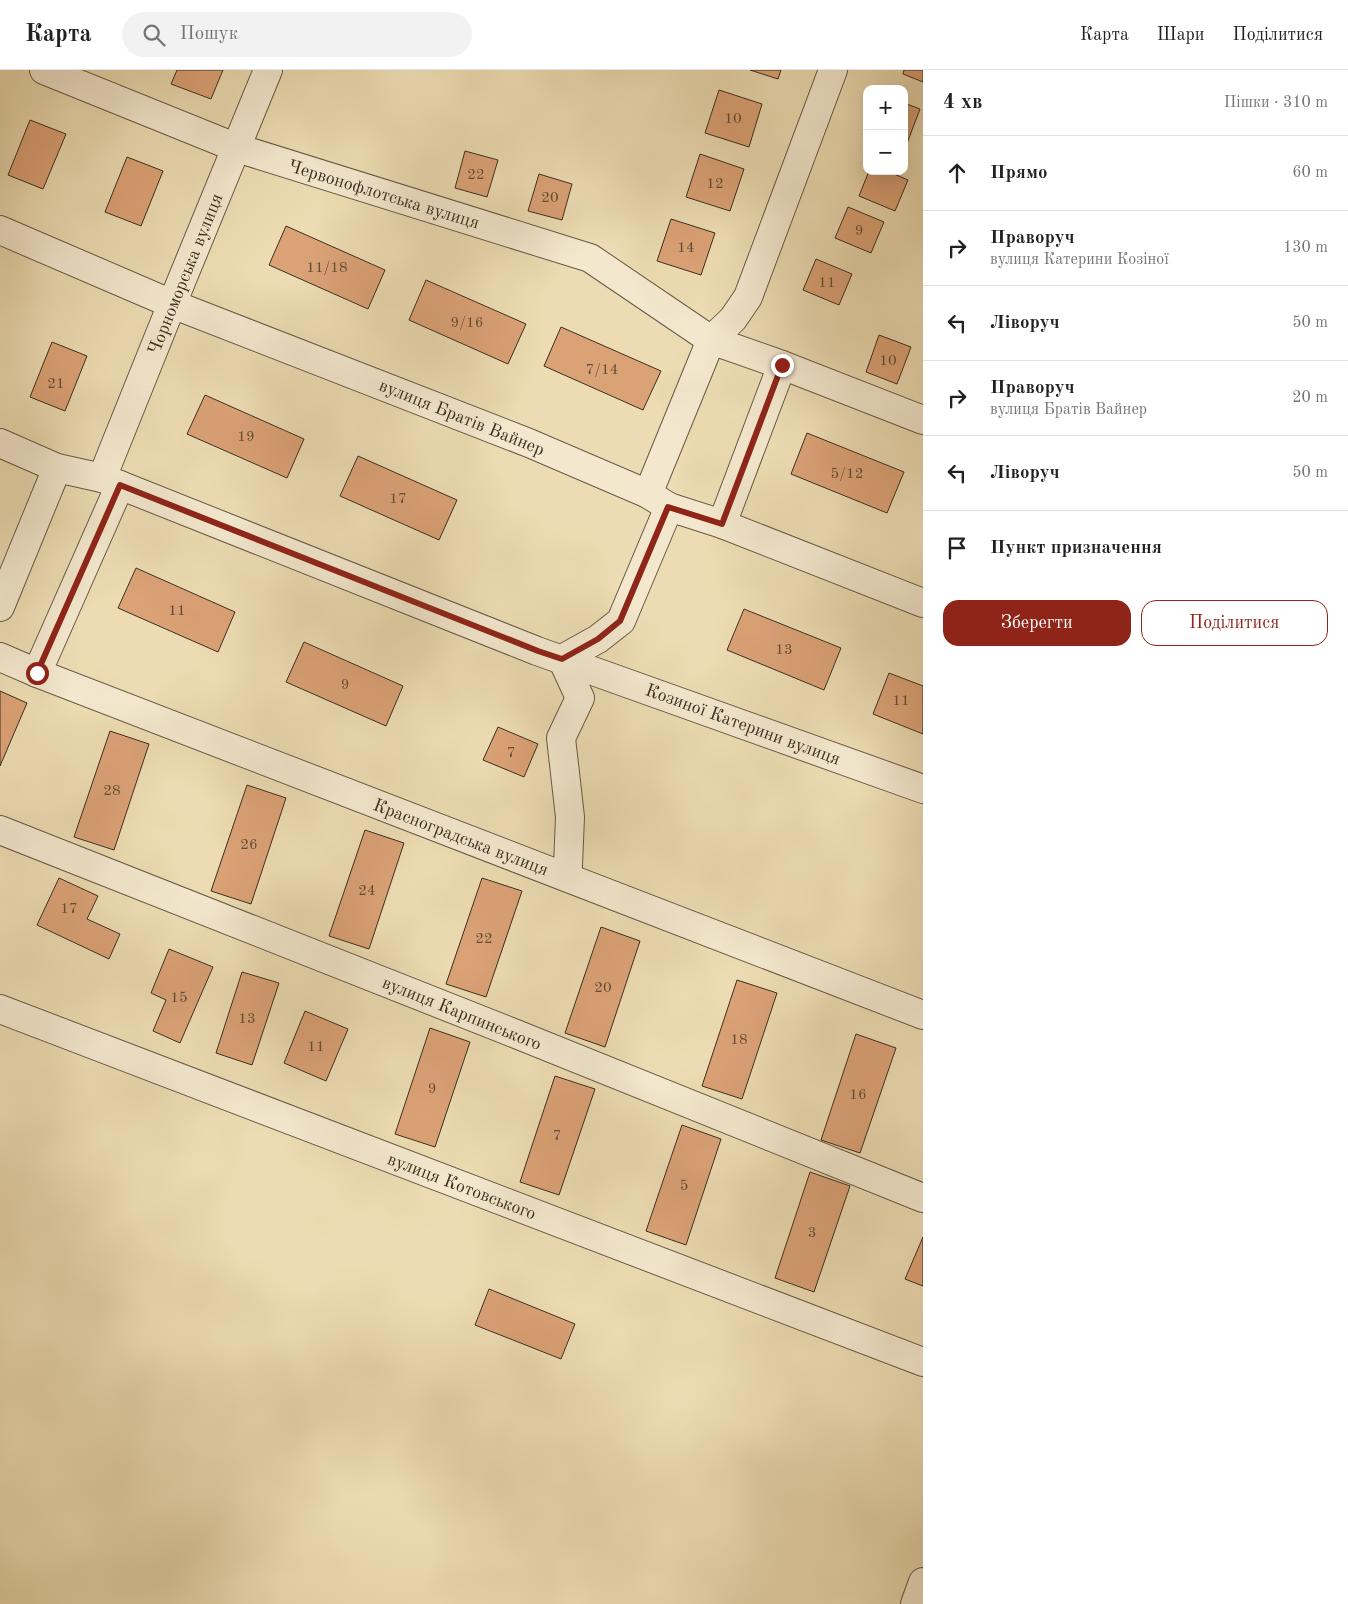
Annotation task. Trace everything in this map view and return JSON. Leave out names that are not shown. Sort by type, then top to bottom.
[{"type":"street","name":"Червонофлотська вулиця","points":[[44,70],[237,148],[590,258],[711,340],[782,365],[923,420]]},
{"type":"street","name":"Чорноморська вулиця","points":[[37,673],[111,482],[172,304],[268,70]]},
{"type":"street","points":[[566,877],[570,818],[561,738],[580,698],[562,659],[598,639],[620,621],[711,340],[733,319],[748,297],[834,70]]},
{"type":"street","name":"вулиця Братів Вайнер","points":[[0,230],[172,304],[529,443],[658,501],[923,602]]},
{"type":"street","points":[[722,524],[782,365]]},
{"type":"street","name":"Козиної Катерини вулиця","points":[[0,443],[57,468],[111,482],[519,643],[923,789]]},
{"type":"street","points":[[0,607],[57,468]]},
{"type":"street","name":"Красноградська вулиця","points":[[0,656],[37,673],[923,1015]]},
{"type":"street","name":"вулиця Карпинського","points":[[0,830],[516,1034],[923,1198]]},
{"type":"street","name":"вулиця Котовського","points":[[0,1009],[923,1362]]},
{"type":"street","points":[[915,1604],[923,1582]]},
{"type":"building","points":[[177,70],[223,70],[211,99],[171,84]]},
{"type":"building","points":[[750,70],[781,70],[778,79]]},
{"type":"building","points":[[904,70],[923,70],[923,82],[903,74]]},
{"type":"building","points":[[719,90],[762,104],[749,147],[705,133]]},
{"type":"building","points":[[908,104],[920,109],[908,141]]},
{"type":"building","points":[[30,120],[66,134],[43,189],[8,175]]},
{"type":"building","points":[[465,151],[498,160],[487,197],[455,188]]},
{"type":"building","points":[[700,154],[744,169],[730,211],[686,197]]},
{"type":"building","points":[[127,157],[163,171],[141,226],[105,212]]},
{"type":"building","points":[[539,174],[572,184],[562,220],[528,211]]},
{"type":"building","points":[[867,175],[896,175],[908,180],[895,211],[859,196]]},
{"type":"building","points":[[848,207],[884,222],[871,253],[835,238]]},
{"type":"building","points":[[671,219],[715,233],[701,275],[657,261]]},
{"type":"building","points":[[286,226],[385,270],[368,309],[269,265]]},
{"type":"building","points":[[816,259],[852,274],[839,305],[803,290]]},
{"type":"building","points":[[426,280],[526,324],[508,364],[409,320]]},
{"type":"building","points":[[561,327],[661,371],[643,410],[544,366]]},
{"type":"building","points":[[879,335],[911,347],[897,384],[866,372]]},
{"type":"building","points":[[52,342],[87,356],[65,411],[30,397]]},
{"type":"building","points":[[205,395],[304,439],[287,478],[187,434]]},
{"type":"building","points":[[807,433],[904,472],[887,513],[791,474]]},
{"type":"building","points":[[358,456],[457,500],[439,540],[340,496]]},
{"type":"building","points":[[136,568],[235,612],[218,652],[118,608]]},
{"type":"building","points":[[744,609],[841,648],[824,690],[727,650]]},
{"type":"building","points":[[304,642],[403,686],[386,726],[286,682]]},
{"type":"building","points":[[889,673],[923,686],[923,734],[873,714]]},
{"type":"building","points":[[0,691],[27,703],[0,766]]},
{"type":"building","points":[[498,727],[538,744],[524,777],[483,760]]},
{"type":"building","points":[[110,731],[149,744],[114,850],[74,837]]},
{"type":"building","points":[[247,785],[286,798],[251,904],[211,891]]},
{"type":"building","points":[[365,830],[404,843],[369,949],[329,936]]},
{"type":"building","points":[[59,878],[98,896],[87,919],[120,934],[109,959],[37,925]]},
{"type":"building","points":[[482,878],[522,891],[486,997],[446,984]]},
{"type":"building","points":[[601,927],[640,941],[605,1047],[565,1033]]},
{"type":"building","points":[[169,949],[213,967],[180,1043],[153,1031],[166,1000],[151,993]]},
{"type":"building","points":[[242,972],[279,983],[252,1065],[216,1053]]},
{"type":"building","points":[[737,980],[777,993],[742,1099],[702,1086]]},
{"type":"building","points":[[305,1011],[348,1029],[326,1081],[284,1063]]},
{"type":"building","points":[[430,1028],[470,1042],[435,1147],[395,1134]]},
{"type":"building","points":[[856,1034],[896,1048],[860,1153],[821,1140]]},
{"type":"building","points":[[555,1076],[595,1089],[559,1195],[520,1182]]},
{"type":"building","points":[[682,1125],[721,1139],[686,1245],[646,1231]]},
{"type":"building","points":[[810,1172],[850,1186],[814,1292],[775,1278]]},
{"type":"building","points":[[923,1237],[923,1286],[905,1279]]},
{"type":"building","points":[[489,1289],[575,1324],[561,1359],[475,1325]]},
{"type":"route","points":[[37,673],[120,485],[562,659],[598,639],[620,621],[668,507],[722,524],[782,365]]}]
